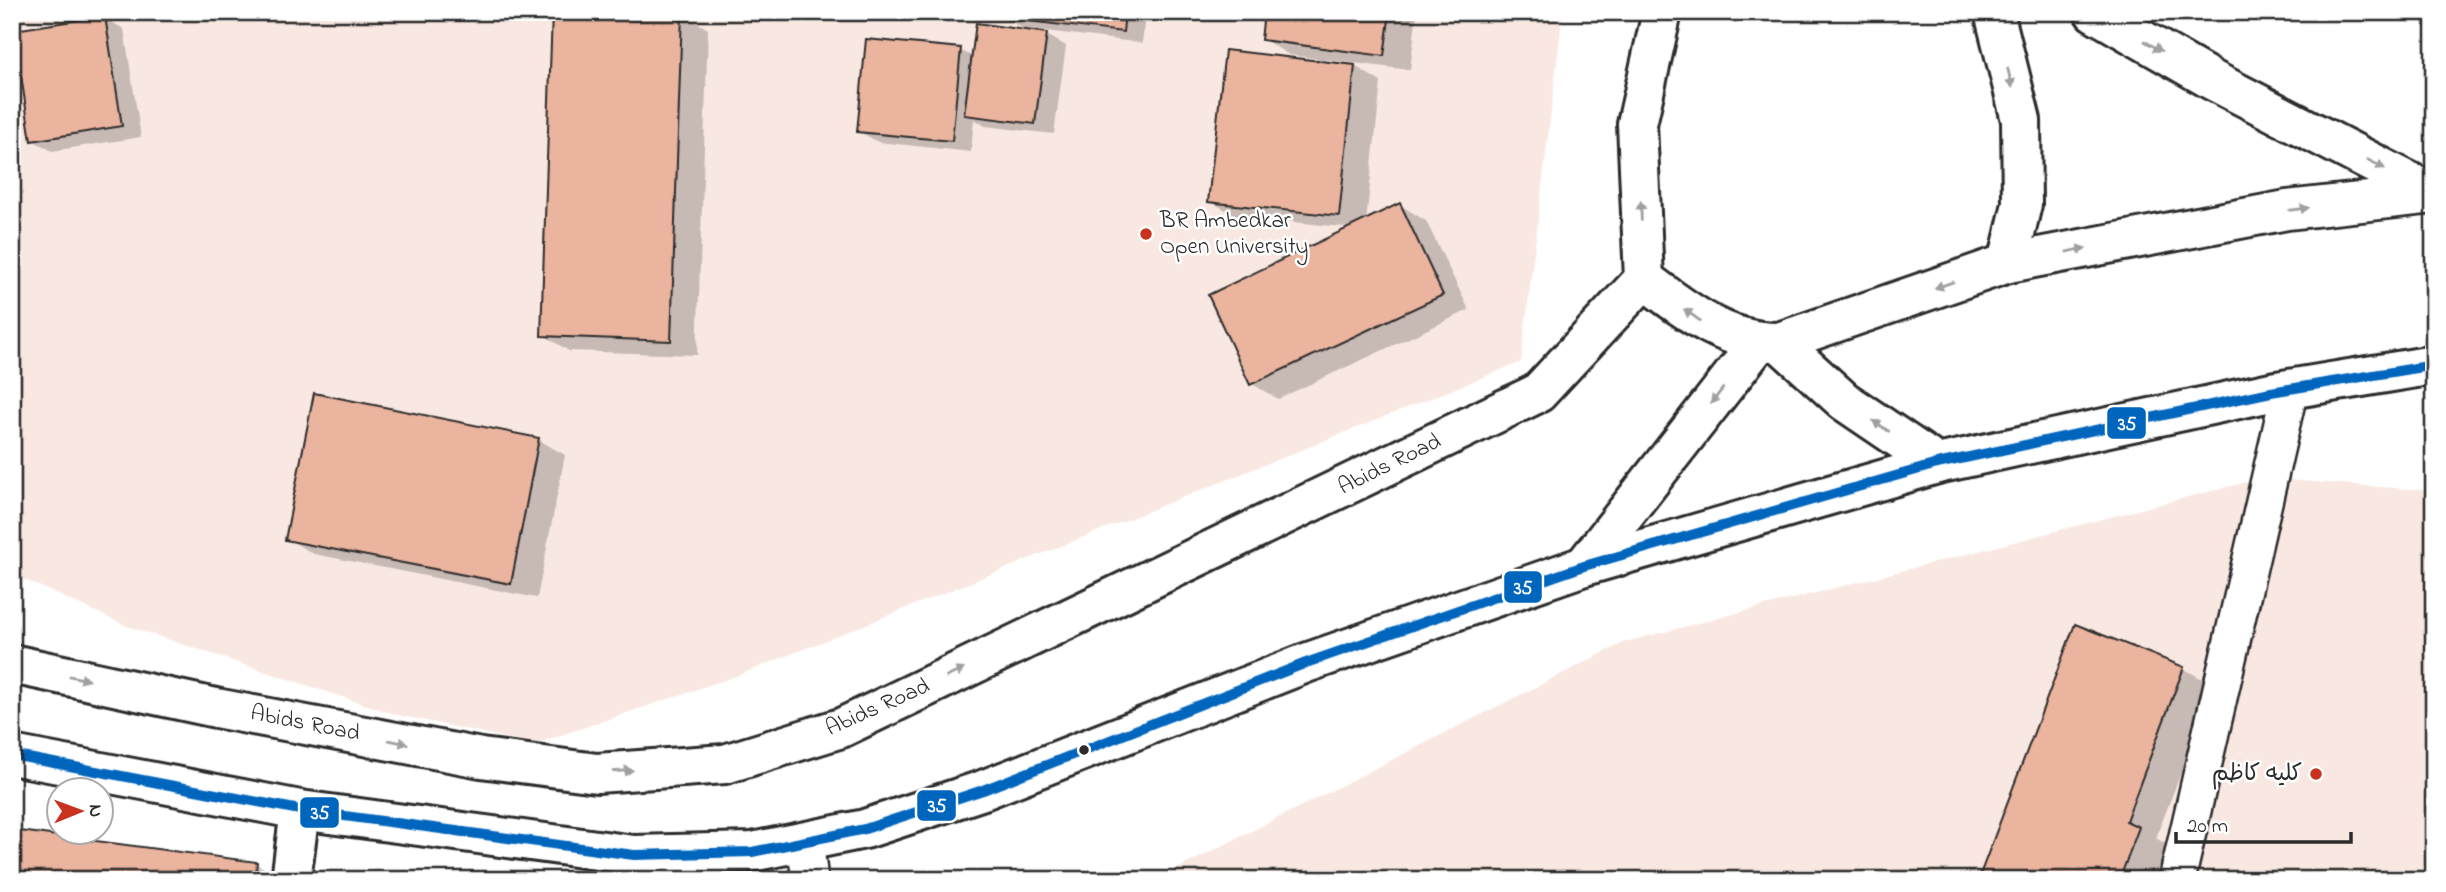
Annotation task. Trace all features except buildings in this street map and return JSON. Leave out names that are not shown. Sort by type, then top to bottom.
[{"type":"main road","points":[[1662,12],[1637,124],[1644,279],[1700,322],[1769,342],[1844,401],[1937,464]]},
{"type":"main road","points":[[1994,12],[2021,120],[2022,204],[2008,262]]},
{"type":"main road","points":[[2094,12],[2212,79],[2434,194]]},
{"type":"main road","points":[[1584,566],[1769,342],[2008,262],[2287,210],[2434,194]]},
{"type":"main road","name":"Abids Road","points":[[12,664],[216,708],[481,758],[597,773],[725,764],[841,728],[1538,393],[1644,279]]},
{"type":"main road","points":[[12,755],[300,810],[634,855],[752,852],[865,829],[983,790],[1307,663],[1584,566],[1937,464],[2290,389],[2434,365]]},
{"type":"main road","points":[[291,880],[300,810]]},
{"type":"lane","points":[[2177,880],[2290,389]]},
{"type":"lane","points":[[805,841],[810,880]]},
{"type":"shaded area","points":[[12,12],[1563,12],[1521,362],[739,675],[535,744],[394,714],[127,626],[12,574]]},
{"type":"shaded area","points":[[2262,478],[2434,491],[2434,880],[1155,880],[1625,642]]},
{"type":"transit line","name":"35","points":[[12,755],[300,810],[634,855],[752,852],[865,829],[983,790],[1306,663],[1584,566],[1937,464],[2271,392],[2434,365]]},
{"type":"place","name":"BR Ambedkar Open University","points":[[1146,234]]},
{"type":"place","name":"كليه كاظم","points":[[2316,774]]}]
